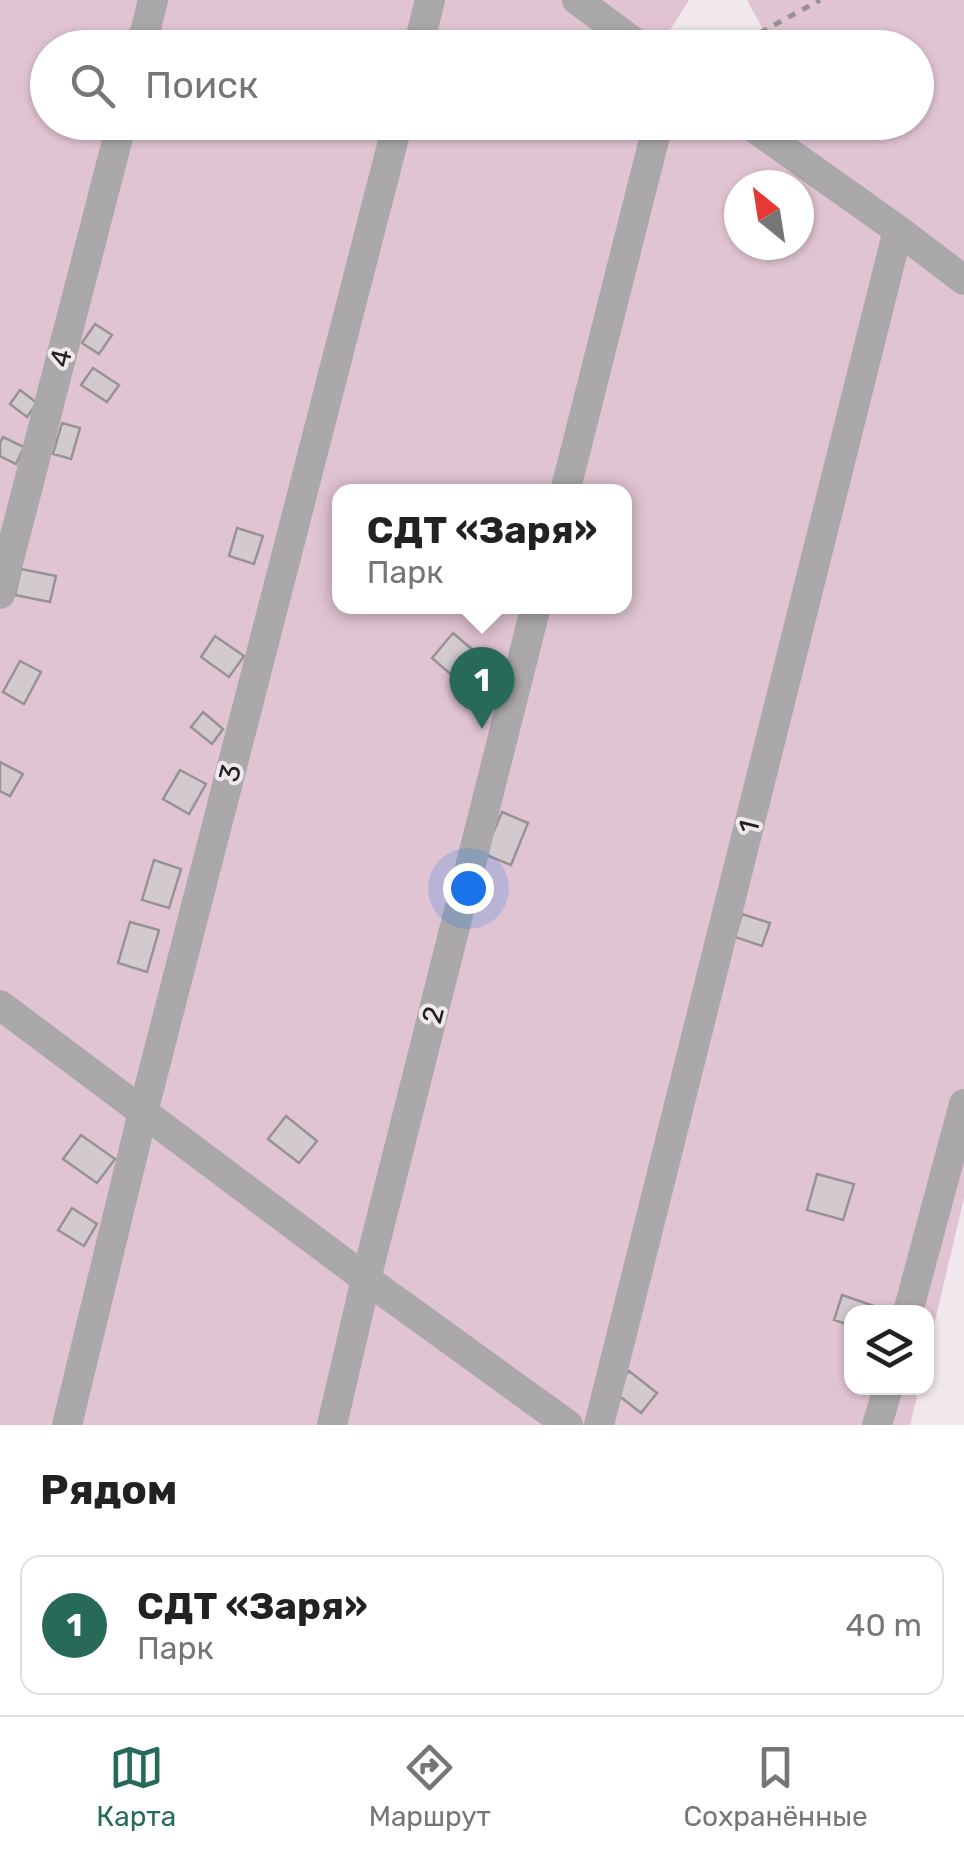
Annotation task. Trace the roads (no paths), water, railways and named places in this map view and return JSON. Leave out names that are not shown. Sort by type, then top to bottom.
[{"type":"street","points":[[146,30],[153,0]]},
{"type":"street","points":[[422,30],[430,0]]},
{"type":"street","points":[[577,0],[618,30]]},
{"type":"street","name":"4","points":[[0,594],[117,140]]},
{"type":"street","name":"3","points":[[67,1425],[143,1112],[393,140]]},
{"type":"street","points":[[567,484],[654,140]]},
{"type":"street","points":[[771,140],[964,280]]},
{"type":"street","name":"1","points":[[599,1425],[898,230]]},
{"type":"street","name":"2","points":[[332,1425],[534,614]]},
{"type":"street","points":[[0,1005],[568,1425]]},
{"type":"street","points":[[910,1305],[964,1104]]},
{"type":"street","points":[[878,1425],[886,1395]]},
{"type":"place","name":"СДТ «Заря»","points":[[482,729]]}]
